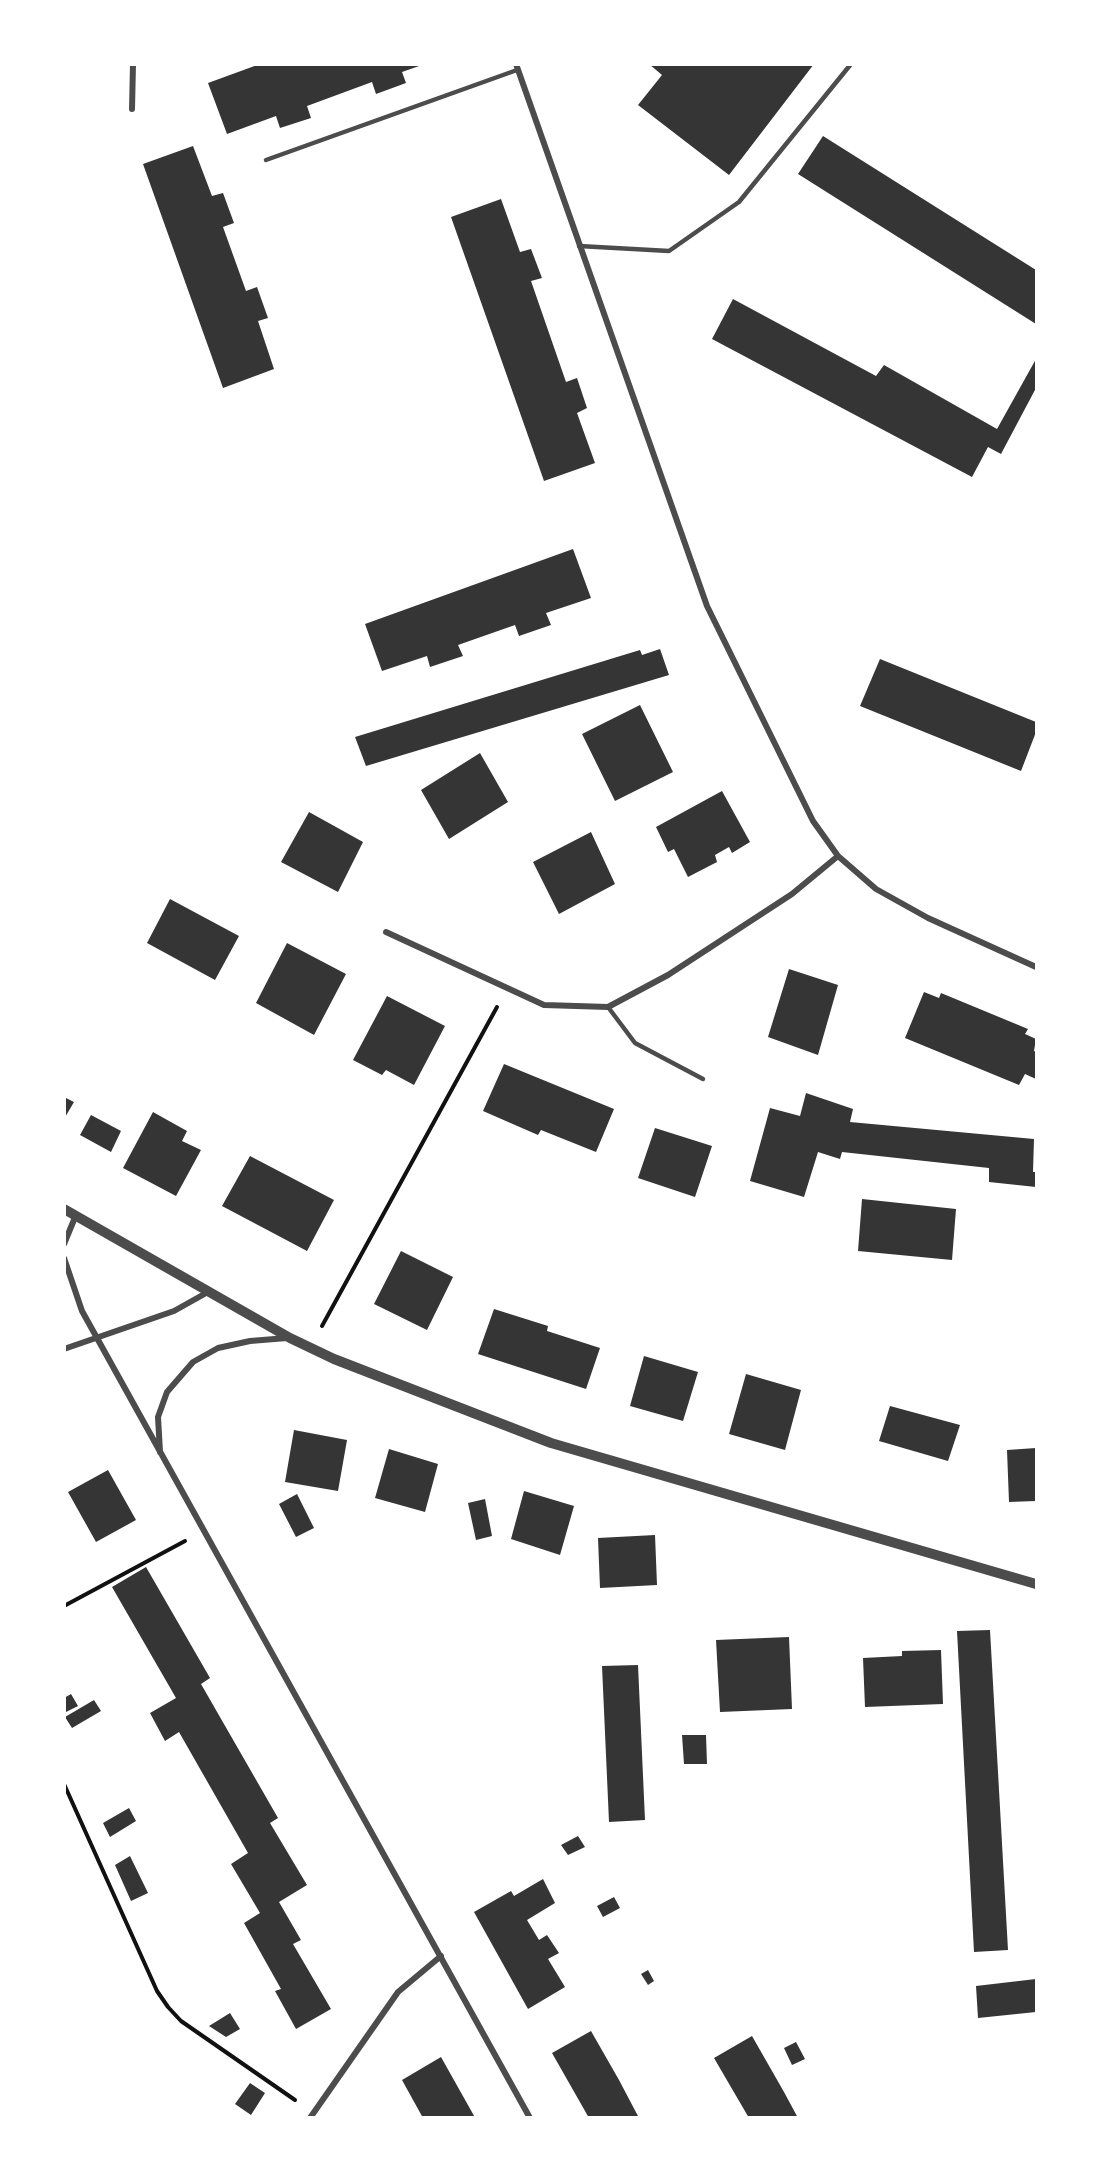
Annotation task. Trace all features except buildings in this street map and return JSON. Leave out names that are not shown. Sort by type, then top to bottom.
[{"type":"street","points":[[132,109],[133,64]]},
{"type":"street","points":[[516,67],[707,606],[813,821],[838,856],[876,889],[928,918],[1036,967]]},
{"type":"street","points":[[386,932],[544,1005],[608,1006],[668,975],[792,894],[838,856]]},
{"type":"street","points":[[64,1209],[290,1338],[334,1359],[551,1443],[1036,1584]]},
{"type":"street","points":[[64,1244],[76,1215]]},
{"type":"street","points":[[64,1258],[82,1311],[530,2118]]},
{"type":"street","points":[[64,1348],[174,1311],[208,1292]]},
{"type":"street","points":[[161,1455],[158,1417],[161,1408],[167,1392],[193,1362],[218,1348],[250,1341],[290,1338]]},
{"type":"street","points":[[311,2115],[398,1992],[441,1956]]},
{"type":"lane","points":[[579,246],[669,251],[739,202],[851,64]]},
{"type":"lane","points":[[266,160],[516,67]]},
{"type":"lane","points":[[608,1006],[635,1043],[703,1079]]},
{"type":"path","points":[[310,1347],[473,1053],[506,987]]},
{"type":"path","points":[[64,1606],[204,1530]]},
{"type":"path","points":[[64,1784],[157,1991],[168,2007],[182,2021],[311,2115]]}]
